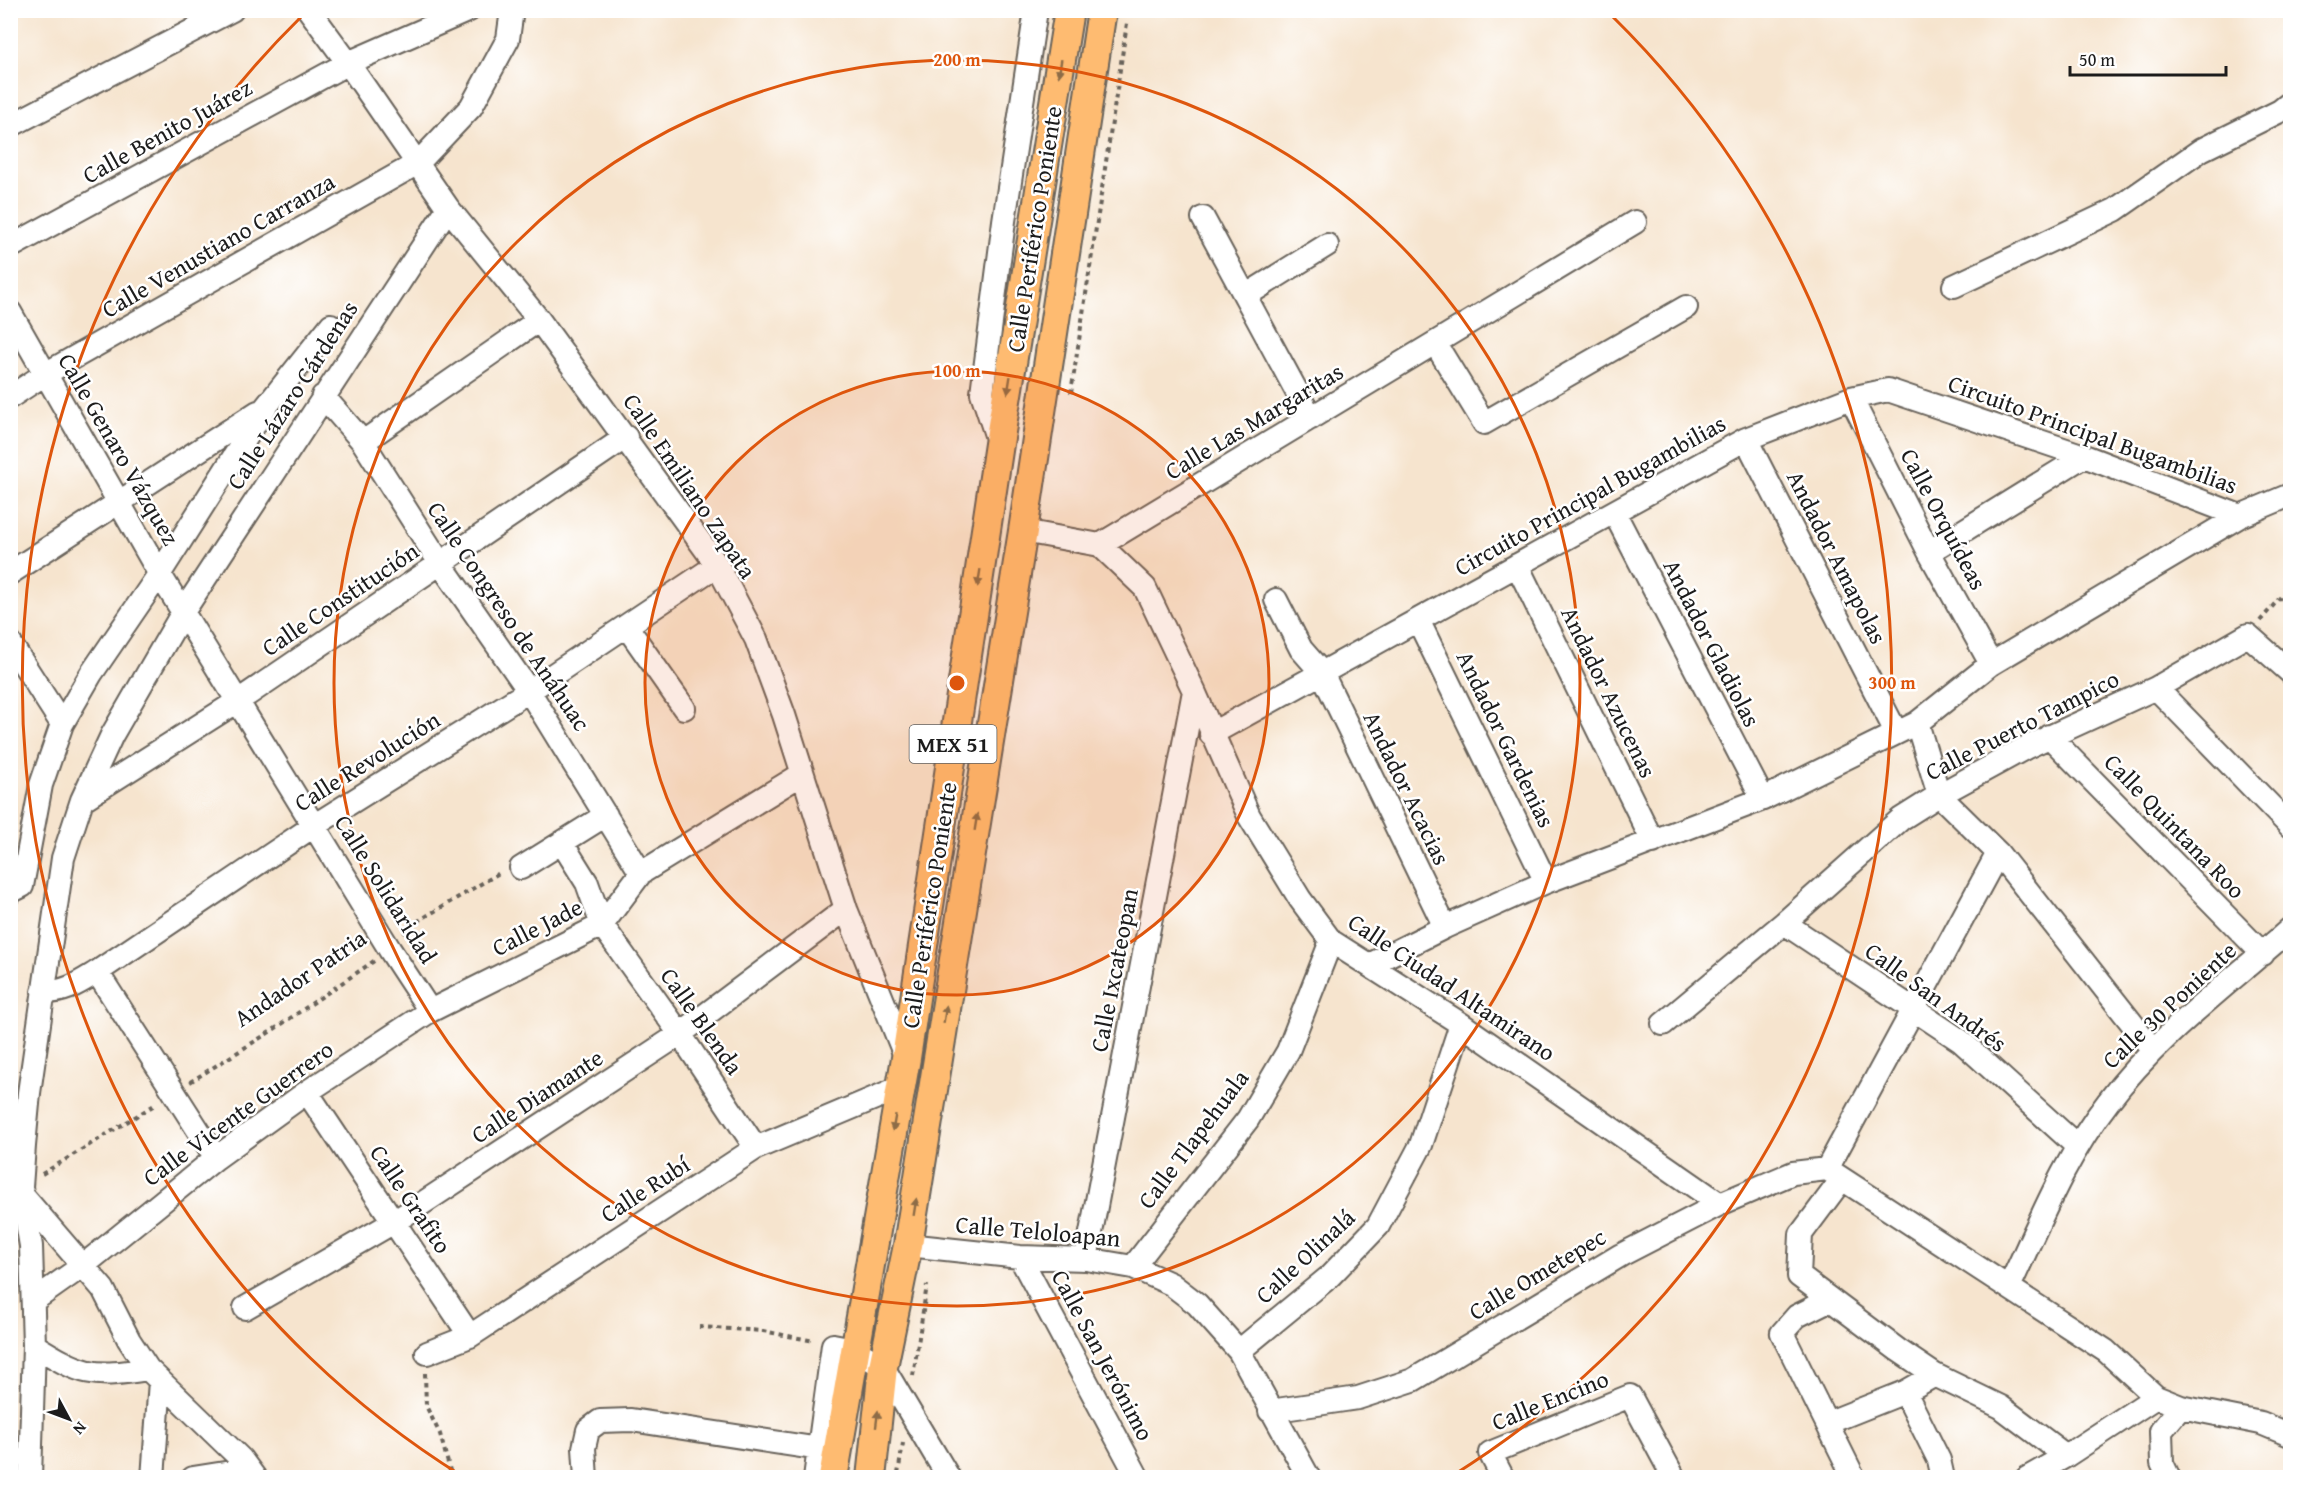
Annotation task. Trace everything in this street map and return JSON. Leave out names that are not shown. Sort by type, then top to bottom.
[{"type":"main road","name":"Calle Periférico Poniente","points":[[830,1459],[844,1346],[906,1058],[999,444],[1069,10]]},
{"type":"main road","name":"Calle Periférico Poniente","points":[[870,1478],[884,1367],[908,1245],[1023,531],[1102,10]]},
{"type":"street","points":[[10,126],[232,10]]},
{"type":"street","name":"Calle Emiliano Zapata","points":[[309,10],[448,208],[539,320],[717,565],[756,639],[784,715],[846,909],[906,1058]]},
{"type":"street","name":"Calle Benito Juárez","points":[[10,248],[348,63],[469,10]]},
{"type":"street","points":[[418,163],[471,107],[508,39],[512,10]]},
{"type":"street","points":[[999,444],[982,393],[1002,232],[1036,10]]},
{"type":"street","points":[[1954,286],[2115,210],[2201,150],[2280,111],[2290,102]]},
{"type":"street","name":"Calle Venustiano Carranza","points":[[10,397],[45,374],[418,163]]},
{"type":"street","name":"Calle Lázaro Cárdenas","points":[[30,1478],[34,1345],[31,1246],[18,1194],[29,1093],[63,858],[82,800],[112,735],[183,612],[448,208]]},
{"type":"street","points":[[1203,218],[1311,418]]},
{"type":"street","name":"Calle Las Margaritas","points":[[1100,546],[1635,222]]},
{"type":"street","points":[[1245,296],[1327,245]]},
{"type":"street","points":[[1435,343],[1484,423],[1686,307]]},
{"type":"street","name":"Calle Genaro Vázquez","points":[[10,312],[117,502],[183,612]]},
{"type":"street","points":[[363,442],[539,320]]},
{"type":"street","points":[[10,892],[22,886],[41,785],[62,724],[91,674],[160,573],[265,408],[331,325]]},
{"type":"street","name":"Circuito Principal Bugambilias","points":[[1211,734],[1746,439],[1851,398],[1888,390],[2084,456],[2240,516]]},
{"type":"street","name":"Calle Congreso de Anáhuac","points":[[323,396],[363,442],[440,563],[529,691],[641,873]]},
{"type":"street","name":"Calle Orquídeas","points":[[1851,398],[1929,552],[1991,664]]},
{"type":"street","points":[[10,573],[265,408]]},
{"type":"street","name":"Calle Constitución","points":[[82,800],[238,701],[626,437]]},
{"type":"street","name":"Andador Amapolas","points":[[1746,439],[1896,732]]},
{"type":"street","points":[[1929,552],[2084,456]]},
{"type":"street","points":[[2240,516],[2290,495]]},
{"type":"street","name":"Andador Gladiolas","points":[[1614,512],[1763,799]]},
{"type":"street","name":"Circuito Principal Bugambilias","points":[[1369,965],[1445,927],[1546,882],[1763,799],[1917,723],[1991,664],[2240,516]]},
{"type":"street","points":[[1023,531],[1100,546]]},
{"type":"street","name":"Calle Ciudad Altamirano","points":[[1100,546],[1145,588],[1194,691],[1249,816],[1300,899],[1331,941],[1461,1024],[1720,1204]]},
{"type":"street","name":"Calle Revolución","points":[[43,992],[56,992],[69,988],[97,972],[315,825],[529,691],[717,565]]},
{"type":"street","name":"Andador Azucenas","points":[[1517,565],[1653,842]]},
{"type":"street","name":"Andador Acacias","points":[[1276,600],[1301,649],[1322,673],[1445,927]]},
{"type":"street","name":"Calle Solidaridad","points":[[183,612],[390,950],[430,1011]]},
{"type":"street","name":"Andador Gardenias","points":[[1418,620],[1546,882]]},
{"type":"street","points":[[627,627],[684,708]]},
{"type":"street","points":[[2248,635],[2290,672]]},
{"type":"street","name":"Calle Puerto Tampico","points":[[1663,1024],[1784,923],[1901,819],[1939,795],[2049,736],[2156,688],[2248,635]]},
{"type":"street","points":[[10,643],[62,724]]},
{"type":"street","points":[[2156,688],[2290,826]]},
{"type":"street","name":"Calle Ixcateopan","points":[[1086,1260],[1194,691]]},
{"type":"street","points":[[1917,723],[1939,795],[1998,854],[2153,1050]]},
{"type":"street","name":"Calle Quintana Roo","points":[[2049,736],[2263,954]]},
{"type":"street","name":"Calle Jade","points":[[430,1011],[602,925],[641,873],[802,774]]},
{"type":"street","points":[[521,868],[606,815]]},
{"type":"street","name":"Calle Blenda","points":[[562,843],[586,883],[602,925],[680,1034],[756,1148]]},
{"type":"street","points":[[1998,854],[1914,1009],[1834,1174],[1801,1234],[1799,1275],[1829,1300],[1935,1374],[2001,1407],[2066,1456]]},
{"type":"street","name":"Calle Diamante","points":[[245,1308],[394,1222],[680,1034],[846,909]]},
{"type":"street","name":"Calle San Andrés","points":[[1784,923],[1960,1041],[2077,1146]]},
{"type":"street","name":"Calle 30 Poniente","points":[[2008,1287],[2077,1146],[2108,1101],[2153,1050],[2290,929]]},
{"type":"street","name":"Calle Tlapehuala","points":[[1133,1267],[1248,1119],[1288,1051],[1331,941]]},
{"type":"street","points":[[97,972],[216,1158]]},
{"type":"street","name":"Calle Vicente Guerrero","points":[[33,1301],[84,1265],[216,1158],[306,1092],[430,1011]]},
{"type":"street","name":"Calle Olinalá","points":[[1239,1351],[1329,1277],[1378,1226],[1421,1145],[1461,1024]]},
{"type":"street","name":"Calle Rubí","points":[[427,1353],[470,1336],[756,1148],[901,1087]]},
{"type":"street","name":"Calle Grafito","points":[[306,1092],[470,1336]]},
{"type":"street","name":"Calle Ometepec","points":[[1270,1411],[1358,1398],[1413,1380],[1611,1262],[1720,1204],[1793,1173],[1834,1174]]},
{"type":"street","points":[[1834,1174],[2106,1351],[2156,1397],[2181,1407],[2261,1423],[2290,1436]]},
{"type":"street","points":[[18,1194],[103,1288],[129,1340],[154,1375],[241,1460],[253,1475]]},
{"type":"street","name":"Calle Teloloapan","points":[[908,1245],[1020,1257],[1086,1260],[1133,1267],[1171,1284],[1197,1304],[1239,1351],[1270,1411],[1309,1478]]},
{"type":"street","name":"Calle San Jerónimo","points":[[1020,1257],[1138,1478]]},
{"type":"street","points":[[1829,1300],[1797,1316],[1782,1333],[1854,1478]]},
{"type":"street","points":[[34,1345],[71,1368],[108,1376],[154,1375]]},
{"type":"street","points":[[844,1346],[884,1367],[949,1478]]},
{"type":"street","points":[[1827,1423],[1905,1392],[1935,1374]]},
{"type":"street","points":[[153,1478],[154,1375]]},
{"type":"street","points":[[1905,1392],[1939,1460],[1943,1478]]},
{"type":"street","name":"Calle Encino","points":[[1503,1478],[1490,1454],[1630,1396],[1674,1478]]},
{"type":"street","points":[[2026,1477],[2066,1456],[2156,1397]]},
{"type":"street","points":[[2169,1478],[2162,1463],[2161,1431],[2181,1407]]},
{"type":"street","points":[[586,1478],[584,1448],[588,1430],[600,1421],[632,1420],[830,1459],[815,1478]]},
{"type":"street","points":[[193,1478],[231,1472],[253,1475]]},
{"type":"path","points":[[2248,635],[2290,586]]},
{"type":"path","name":"Andador Patria","points":[[18,1194],[273,1030],[390,950],[413,924],[501,872],[521,868]]},
{"type":"path","points":[[699,1327],[763,1331],[844,1346]]},
{"type":"path","points":[[427,1353],[426,1406],[440,1434],[452,1478]]}]
